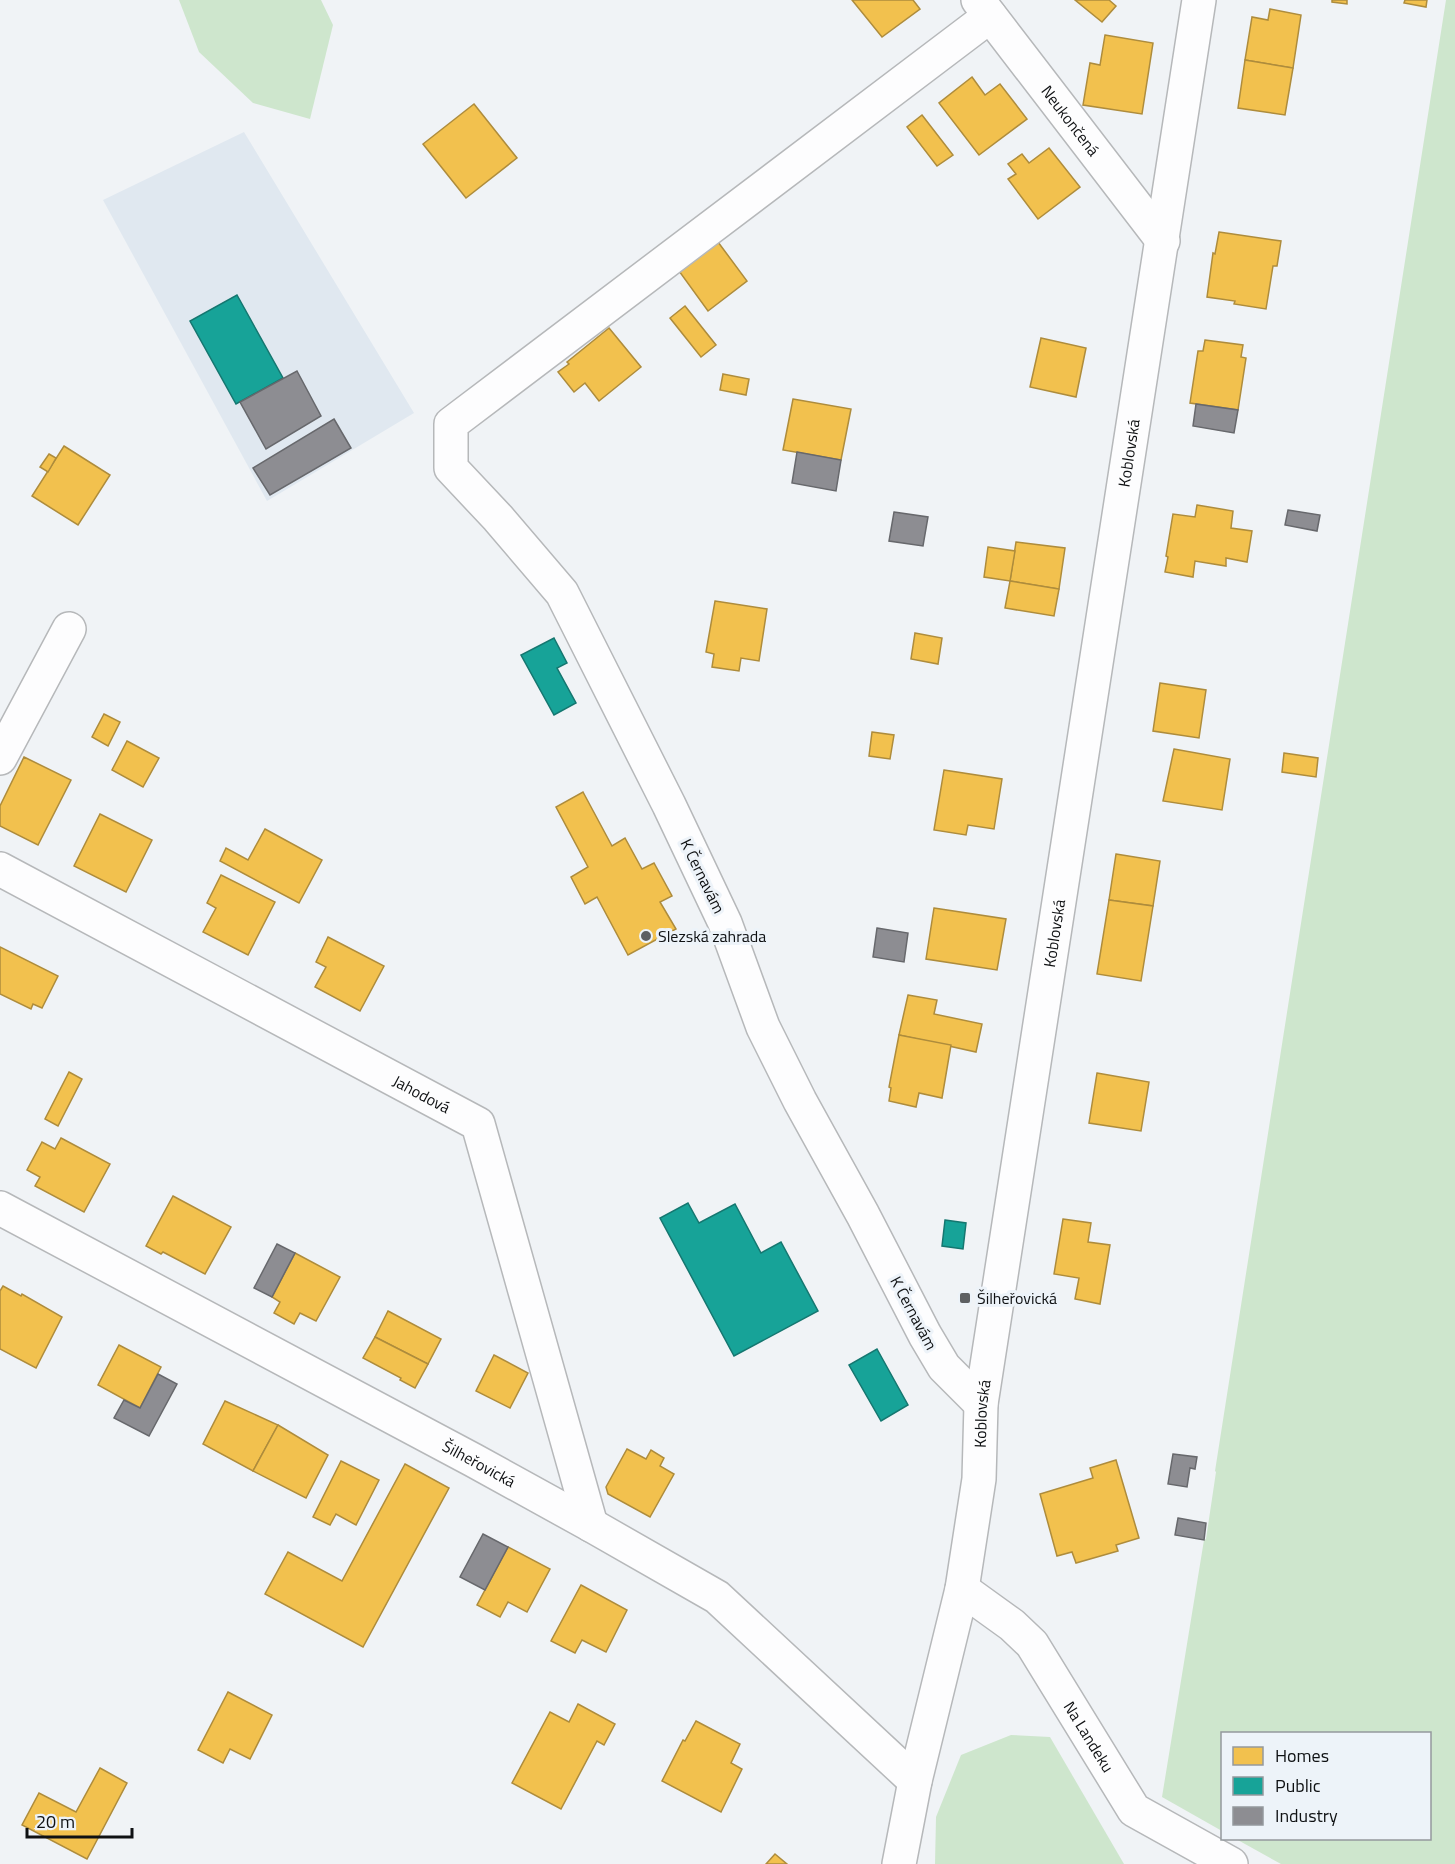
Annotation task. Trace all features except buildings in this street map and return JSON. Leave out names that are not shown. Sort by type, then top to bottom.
[{"type":"street","name":"Koblovská","points":[[899,1864],[915,1781],[962,1589],[979,1479],[981,1404],[1199,0]]},
{"type":"street","name":"Neukončená","points":[[984,8],[1163,241]]},
{"type":"street","name":"K Černavám","points":[[981,1404],[944,1367],[800,1101],[763,1027],[725,923],[562,593],[498,518],[451,468],[451,424],[984,8]]},
{"type":"street","points":[[0,758],[69,629]]},
{"type":"street","name":"Jahodová","points":[[0,869],[478,1124],[591,1525]]},
{"type":"street","name":"Šilheřovická","points":[[0,1208],[591,1525],[717,1597],[915,1781]]},
{"type":"street","name":"Na Landeku","points":[[962,1589],[1012,1625],[1032,1644],[1134,1810],[1232,1864]]},
{"type":"shaded area","points":[[244,132],[414,413],[267,501],[103,200]]},
{"type":"green space","points":[[179,0],[321,0],[333,25],[310,119],[253,103],[199,52]]},
{"type":"green space","points":[[1446,0],[1455,0],[1455,1864],[1281,1864],[1238,1840],[1431,1840],[1431,1732],[1221,1732],[1221,1830],[1162,1797],[1204,1540],[1206,1539]]},
{"type":"green space","points":[[1011,1735],[1050,1737],[1124,1864],[935,1864],[936,1817],[961,1755]]},
{"type":"place","name":"Slezská zahrada","points":[[646,936]]},
{"type":"place","name":"Šilheřovická","points":[[965,1298]]}]
